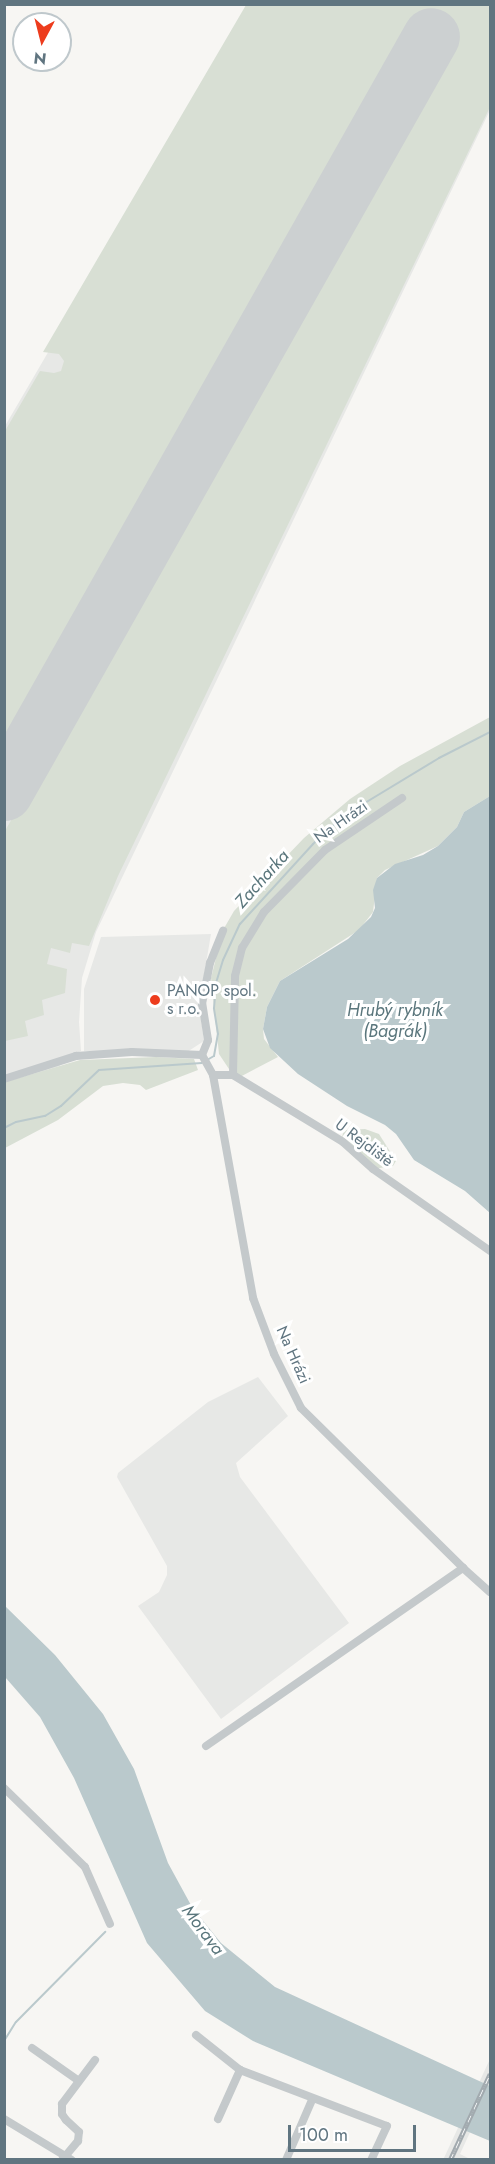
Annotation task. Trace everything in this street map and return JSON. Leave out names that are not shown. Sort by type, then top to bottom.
[{"type":"street","name":"Na Hrázi","points":[[233,1074],[236,976],[242,948],[264,912],[325,850],[402,798]]},
{"type":"street","points":[[4,1078],[76,1056],[132,1052],[202,1056],[208,1040],[202,1004],[210,963],[223,930]]},
{"type":"street","name":"Na Hrázi","points":[[202,1056],[211,1071],[253,1298],[274,1354],[301,1408],[490,1592]]},
{"type":"street","points":[[211,1071],[233,1074]]},
{"type":"street","name":"U Rejdiště","points":[[233,1074],[343,1142],[373,1169],[490,1251]]},
{"type":"street","points":[[206,1746],[463,1568]]},
{"type":"street","points":[[4,1788],[85,1867],[110,1924]]},
{"type":"street","points":[[196,2035],[240,2070],[312,2100],[387,2126],[371,2160]]},
{"type":"street","points":[[32,2048],[79,2081]]},
{"type":"street","points":[[4,2119],[67,2158],[78,2141],[79,2132],[62,2114],[62,2104],[95,2060]]},
{"type":"street","points":[[218,2119],[240,2070]]},
{"type":"street","points":[[286,2160],[312,2100]]},
{"type":"shaded area","points":[[246,5],[490,5],[490,107],[118,876],[89,946],[72,943],[70,953],[51,948],[47,964],[67,969],[65,993],[42,1000],[44,1015],[25,1021],[28,1036],[5,1041],[5,831],[450,44],[415,23],[5,750],[5,431],[40,371],[54,373],[61,371],[64,361],[59,354],[43,352]]},
{"type":"shaded area","points":[[251,5],[490,5],[490,110],[96,932],[82,978],[79,1022],[81,1051],[59,1061],[60,1066],[5,1082],[5,426]]},
{"type":"shaded area","points":[[490,717],[490,796],[464,812],[457,827],[438,846],[385,870],[377,878],[373,912],[359,930],[280,981],[267,1007],[263,1029],[264,1039],[278,1057],[238,1078],[233,1075],[219,1054],[211,978],[223,930],[234,911],[304,838],[350,799],[400,766]]},
{"type":"shaded area","points":[[211,934],[199,1005],[204,1041],[187,1052],[84,1051],[84,989],[101,937]]},
{"type":"shaded area","points":[[156,1057],[194,1059],[198,1070],[146,1090],[140,1085],[123,1083],[103,1086],[58,1120],[5,1148],[5,1082],[80,1060]]},
{"type":"shaded area","points":[[365,1129],[379,1134],[396,1161],[393,1166],[373,1169],[342,1137],[344,1130]]},
{"type":"shaded area","points":[[258,1377],[288,1416],[236,1463],[240,1477],[349,1623],[221,1719],[138,1606],[159,1592],[167,1575],[167,1566],[117,1477],[118,1473],[208,1402]]},
{"type":"shaded area","points":[[490,2059],[490,2089],[460,2154],[470,2159],[443,2160]]},
{"type":"water","name":"Hrubý rybník (Bagrák)","points":[[490,796],[490,1213],[465,1191],[414,1160],[396,1134],[385,1125],[347,1106],[298,1074],[270,1048],[263,1029],[267,1007],[280,981],[348,939],[371,917],[375,908],[373,890],[377,878],[395,864],[423,855],[438,846],[457,827],[464,812]]},
{"type":"water","name":"Morava","points":[[4,1605],[55,1655],[103,1714],[134,1769],[168,1863],[192,1907],[221,1943],[275,1987],[490,2086],[490,2141],[253,2041],[205,2011],[147,1943],[74,1778],[40,1717],[5,1677]]},
{"type":"waterway","name":"Zacharka","points":[[207,1060],[214,1056],[218,1034],[214,1008],[216,983],[223,960],[240,924],[313,844],[345,815],[439,758],[490,732]]},
{"type":"waterway","name":"Zacharka","points":[[4,1128],[16,1122],[45,1116],[61,1106],[99,1070],[202,1063]]},
{"type":"waterway","points":[[4,2041],[16,2022],[105,1932]]},
{"type":"runway","points":[[4,792],[431,36]]},
{"type":"railway","points":[[450,2160],[490,2074]]},
{"type":"place","name":"PANOP spol. s r.o.","points":[[155,1000]]}]
